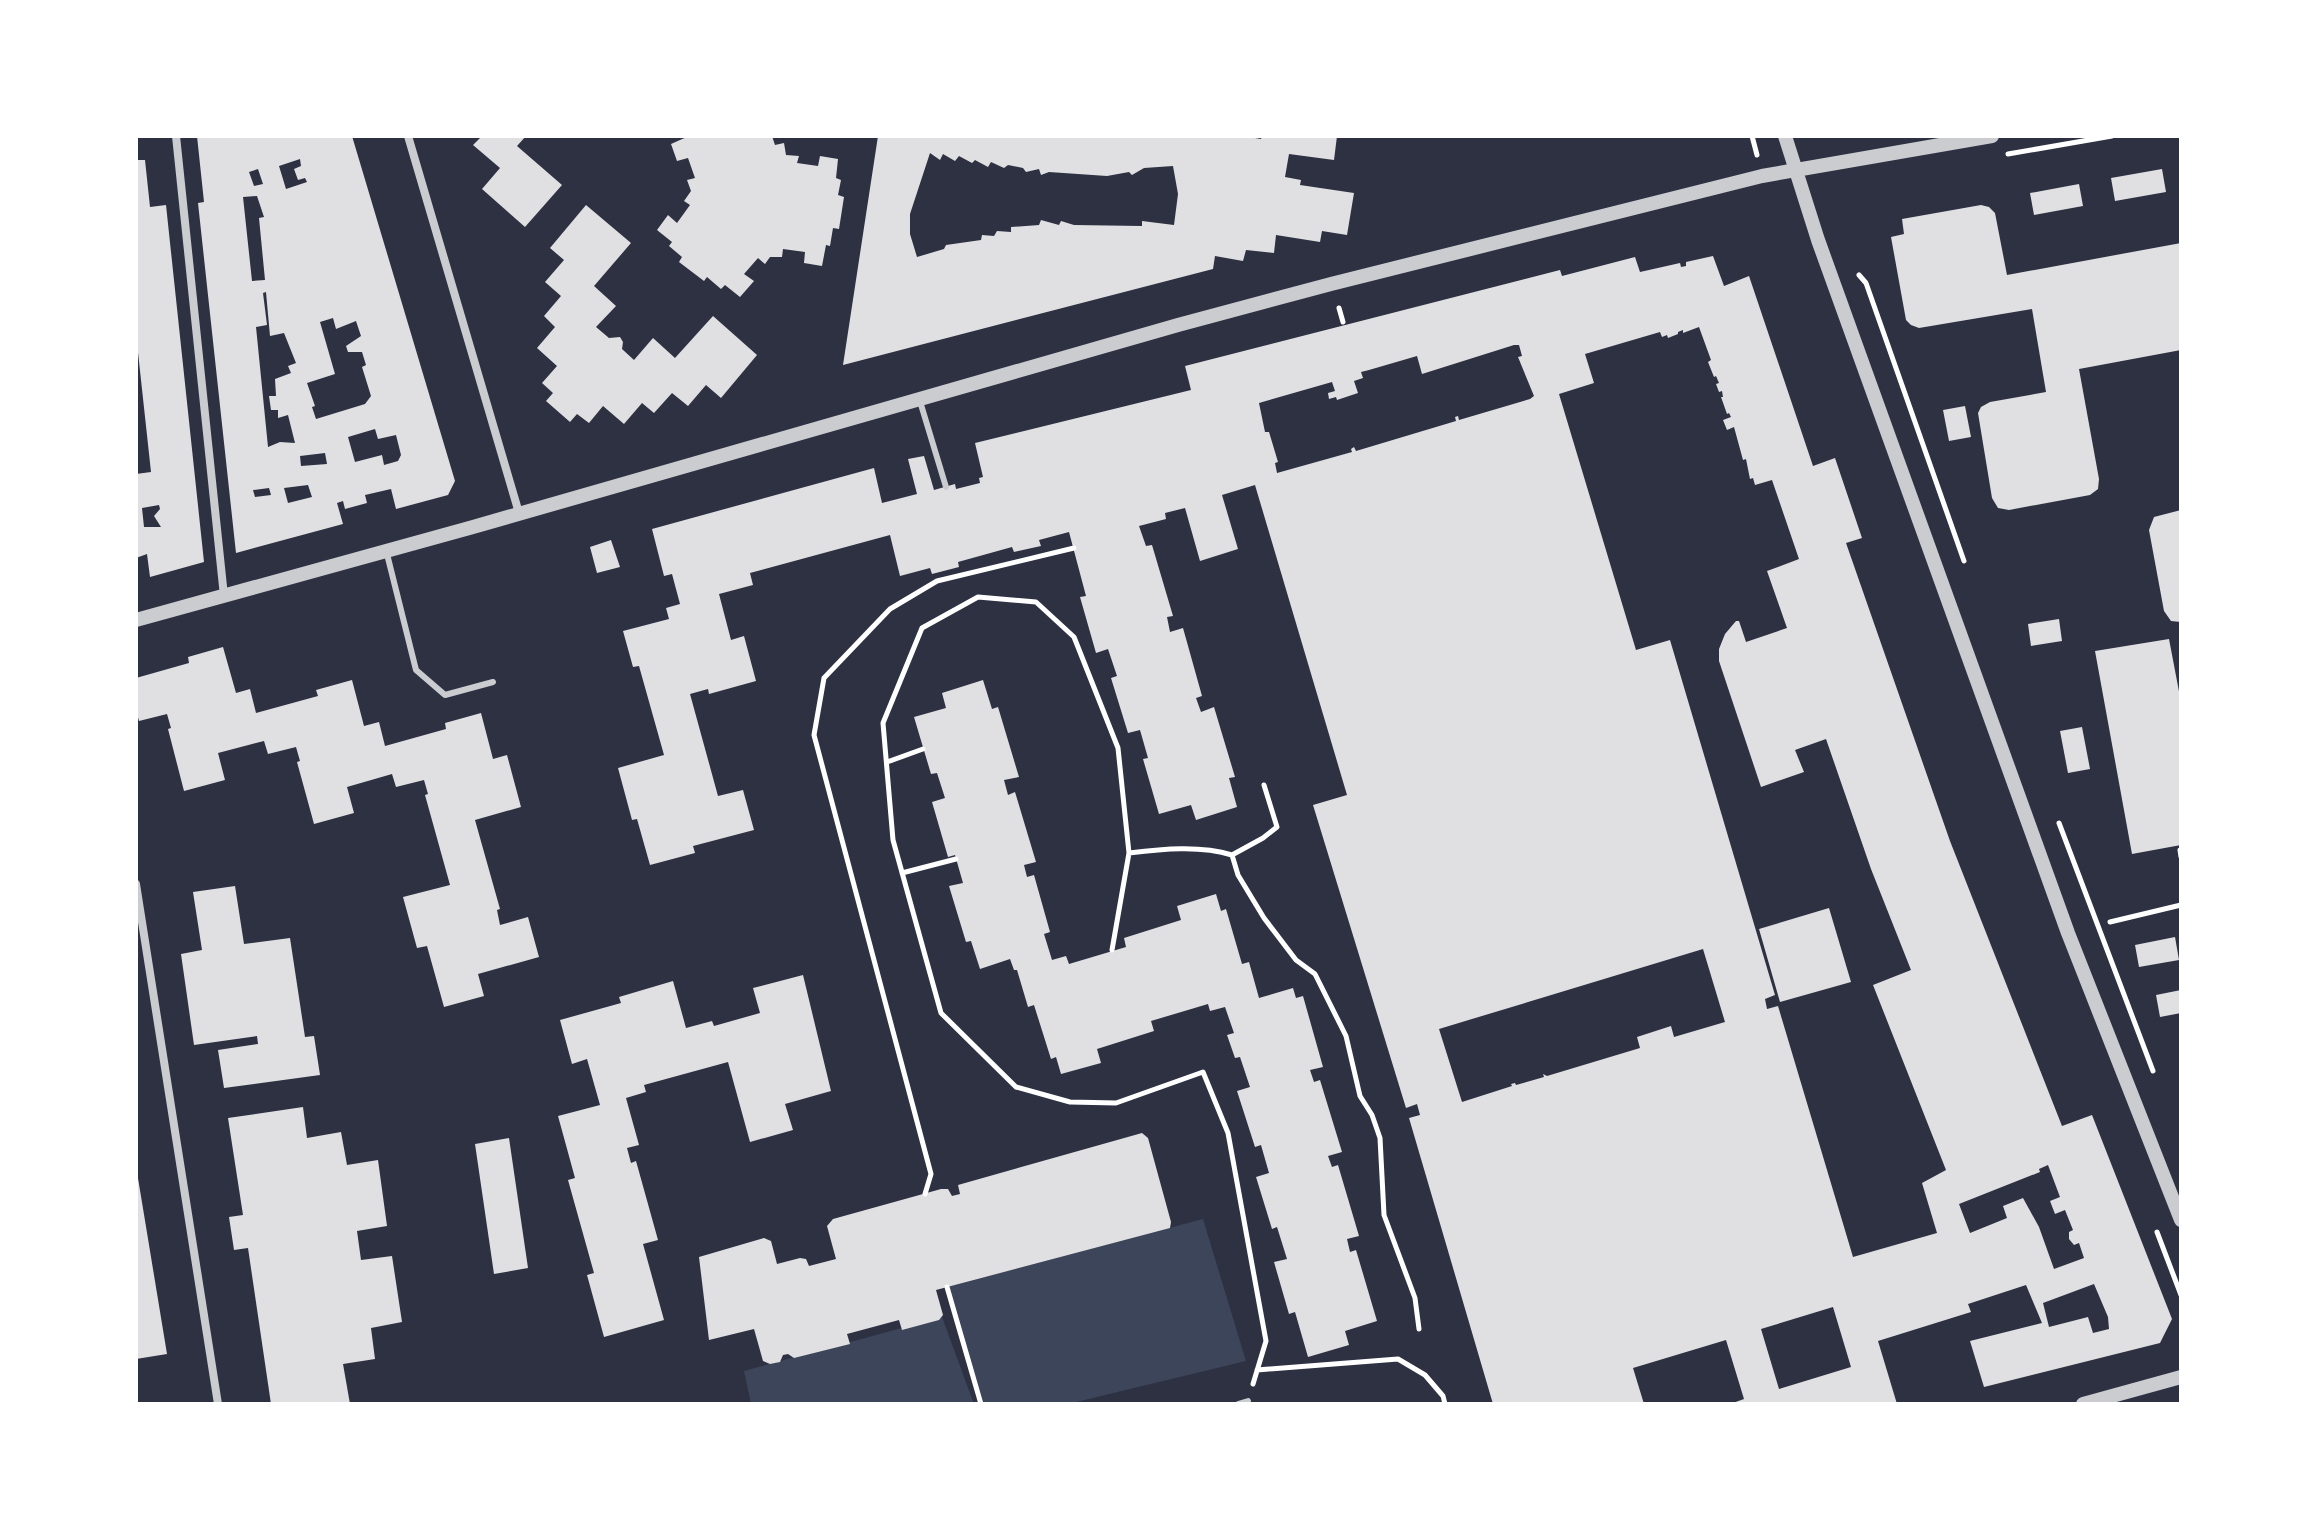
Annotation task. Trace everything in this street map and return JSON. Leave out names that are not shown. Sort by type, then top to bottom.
[{"type":"street","points":[[176,136],[224,596]]},
{"type":"street","points":[[408,136],[519,513]]},
{"type":"street","points":[[136,620],[1331,284],[1721,185],[1992,136]]},
{"type":"street","points":[[1782,137],[2063,918],[2181,1220]]},
{"type":"street","points":[[136,884],[218,1404]]},
{"type":"street","points":[[2083,1404],[2181,1377]]},
{"type":"lane","points":[[919,398],[946,487]]},
{"type":"lane","points":[[386,550],[416,670],[445,695],[493,682]]},
{"type":"lane","points":[[1238,1404],[1248,1401]]},
{"type":"path","points":[[1858,273],[1866,283],[1966,565]]},
{"type":"path","points":[[925,1194],[931,1174],[814,735],[824,678],[890,609],[937,581],[1074,548]]},
{"type":"path","points":[[1112,950],[1129,853],[1118,748],[1074,637],[1036,602],[978,597],[922,628],[883,723],[893,840],[941,1013],[1016,1087],[1070,1102],[1116,1103],[1203,1072],[1228,1133],[1266,1341],[1248,1401]]},
{"type":"path","points":[[887,762],[923,749]]},
{"type":"path","points":[[1129,853],[1166,849],[1232,855],[1277,827],[1264,785]]},
{"type":"path","points":[[2055,813],[2154,1073]]},
{"type":"path","points":[[1232,855],[1238,875],[1264,918],[1296,960],[1315,974],[1346,1036],[1360,1096],[1372,1115],[1380,1138],[1384,1215],[1415,1298],[1419,1329]]},
{"type":"path","points":[[902,873],[956,859]]},
{"type":"path","points":[[2110,922],[2181,905]]},
{"type":"path","points":[[947,1287],[981,1404]]},
{"type":"path","points":[[1257,1370],[1398,1359],[1425,1375],[1443,1396],[1445,1404]]},
{"type":"shaded area","points":[[1203,1219],[1246,1361],[1068,1404],[984,1404],[947,1287]]},
{"type":"shaded area","points":[[942,1317],[974,1404],[751,1404],[744,1371]]},
{"type":"building","points":[[197,136],[352,136],[455,481],[448,495],[396,509],[391,489],[365,495],[367,503],[345,509],[343,501],[337,503],[343,524],[236,553],[198,203],[204,202]],"holes":[[[300,159],[301,166],[294,169],[298,180],[305,178],[307,182],[286,189],[279,166]],[[258,169],[263,184],[254,186],[249,172]],[[257,196],[264,217],[259,218],[265,280],[252,281],[243,197]],[[266,292],[270,336],[284,333],[296,363],[288,366],[291,373],[275,379],[276,396],[269,396],[271,410],[278,410],[278,418],[288,415],[295,443],[280,442],[268,447],[256,327],[267,325],[263,293]],[[333,318],[336,329],[356,321],[361,336],[346,346],[348,352],[362,352],[366,365],[362,367],[371,396],[365,404],[316,419],[307,383],[335,374],[320,322]],[[375,429],[378,439],[396,435],[401,455],[398,461],[384,465],[382,455],[355,462],[348,437]],[[325,453],[327,464],[301,466],[300,456]],[[308,485],[312,497],[288,503],[284,488]],[[269,488],[271,495],[255,497],[253,490]]]},
{"type":"building","points":[[482,136],[526,136],[517,146],[562,185],[525,227],[482,189],[500,168],[473,145]]},
{"type":"building","points":[[689,136],[772,136],[775,145],[784,143],[786,155],[799,156],[797,163],[818,166],[820,156],[838,159],[836,178],[841,180],[838,195],[844,197],[839,229],[833,228],[822,266],[804,263],[805,252],[783,249],[782,257],[770,257],[765,264],[758,258],[744,274],[754,281],[740,297],[725,285],[721,289],[707,277],[704,281],[679,262],[682,257],[669,246],[672,242],[657,230],[668,215],[677,223],[690,205],[684,201],[691,191],[687,180],[695,178],[688,158],[677,161],[671,144]]},
{"type":"building","points":[[878,136],[1243,136],[1261,139],[1262,136],[1337,136],[1334,160],[1289,154],[1285,177],[1301,180],[1300,185],[1354,193],[1347,235],[1322,231],[1320,242],[1276,235],[1274,253],[1246,250],[1243,261],[1215,256],[1213,269],[843,365]],"holes":[[[930,153],[940,160],[943,154],[955,161],[959,156],[988,167],[991,162],[1004,168],[1008,165],[1023,168],[1026,172],[1039,169],[1041,175],[1049,172],[1107,176],[1129,172],[1132,175],[1144,168],[1173,166],[1178,194],[1174,225],[1142,221],[1142,226],[1074,225],[1061,221],[1059,225],[1041,220],[1039,225],[1011,227],[1011,232],[997,231],[994,236],[982,235],[981,240],[946,245],[944,249],[917,257],[910,234],[910,214]]]},
{"type":"building","points":[[136,160],[145,160],[150,207],[166,205],[204,562],[150,577],[147,554],[136,558],[136,474],[151,472],[136,334]],"holes":[[[159,505],[160,509],[154,516],[161,527],[144,527],[142,508]]]},
{"type":"building","points":[[2162,169],[2166,192],[2115,201],[2111,178]]},
{"type":"building","points":[[2079,184],[2083,206],[2034,215],[2030,193]]},
{"type":"building","points":[[586,205],[631,243],[594,286],[616,306],[596,327],[609,338],[620,337],[622,349],[634,360],[653,338],[675,358],[713,316],[757,355],[721,398],[706,385],[688,406],[672,393],[654,413],[642,403],[624,424],[603,406],[589,423],[577,414],[570,422],[546,401],[553,393],[542,383],[557,366],[537,348],[555,327],[544,316],[561,296],[545,282],[564,260],[550,248]]},
{"type":"building","points":[[1981,205],[1995,213],[2007,275],[2181,243],[2181,350],[2079,369],[2099,479],[2098,489],[2090,495],[2009,510],[1998,508],[1992,498],[1978,413],[1990,402],[2046,392],[2032,309],[1919,328],[1906,320],[1891,237],[1904,234],[1902,219]]},
{"type":"building","points":[[1713,256],[1724,286],[1749,276],[1813,466],[1835,458],[1862,538],[1846,543],[1950,841],[2062,1126],[2092,1115],[2172,1319],[2160,1343],[1984,1387],[1970,1341],[2042,1323],[2026,1285],[1968,1304],[1971,1312],[1878,1341],[1897,1404],[1730,1404],[1744,1399],[1726,1340],[1633,1368],[1644,1404],[1493,1404],[1409,1118],[1420,1115],[1417,1104],[1406,1108],[1313,805],[1347,795],[1255,485],[1222,495],[1238,549],[1200,561],[1185,508],[1165,513],[1166,519],[1139,526],[1146,546],[1152,545],[1173,616],[1167,617],[1170,632],[1183,628],[1202,696],[1196,698],[1201,712],[1214,707],[1235,777],[1229,778],[1237,807],[1196,820],[1191,805],[1159,814],[1143,759],[1148,758],[1140,730],[1128,733],[1111,678],[1117,676],[1108,649],[1096,653],[1080,597],[1086,596],[1069,532],[1039,540],[1041,546],[1014,552],[1012,547],[958,562],[959,567],[932,574],[930,568],[900,576],[890,535],[750,573],[753,585],[719,594],[731,640],[744,636],[756,681],[709,694],[708,689],[690,694],[718,796],[743,790],[754,830],[693,846],[695,853],[650,865],[637,819],[632,820],[618,768],[664,755],[639,666],[633,667],[623,631],[669,619],[666,608],[680,604],[672,574],[664,576],[652,529],[874,468],[882,503],[917,494],[908,459],[924,456],[934,490],[955,484],[956,489],[980,483],[979,478],[983,477],[975,443],[1191,390],[1185,366],[1560,270],[1562,276],[1635,257],[1640,272],[1680,263],[1681,267],[1686,266],[1686,262]],"holes":[[[1699,327],[1711,360],[1708,362],[1719,383],[1716,384],[1719,392],[1722,391],[1727,414],[1731,417],[1723,420],[1727,430],[1734,427],[1743,460],[1746,459],[1750,479],[1753,478],[1755,485],[1772,480],[1799,559],[1767,571],[1787,628],[1746,642],[1739,621],[1736,621],[1725,634],[1719,649],[1719,661],[1761,787],[1804,772],[1795,750],[1826,739],[1871,869],[1911,970],[1873,985],[1946,1170],[1922,1183],[1937,1233],[1853,1257],[1778,1006],[1767,1009],[1765,999],[1775,995],[1670,640],[1636,650],[1559,394],[1594,383],[1585,354],[1660,332],[1662,337],[1667,335],[1668,338],[1683,330],[1683,333]],[[1519,345],[1522,356],[1518,357],[1534,396],[1459,420],[1458,416],[1455,417],[1456,421],[1356,451],[1354,447],[1352,452],[1277,473],[1275,463],[1278,462],[1269,432],[1265,432],[1259,403],[1332,382],[1335,391],[1328,393],[1329,399],[1336,397],[1337,400],[1358,393],[1354,381],[1363,378],[1361,372],[1417,356],[1422,374]],[[1703,949],[1725,1022],[1674,1037],[1671,1026],[1637,1037],[1640,1048],[1547,1076],[1543,1074],[1544,1077],[1511,1084],[1462,1102],[1439,1029]],[[2048,1165],[2060,1197],[2050,1201],[2055,1214],[2065,1210],[2073,1230],[2069,1232],[2069,1239],[2074,1245],[2079,1243],[2084,1258],[2054,1269],[2039,1227],[2023,1198],[2003,1206],[2007,1218],[1970,1233],[1959,1204],[2040,1172],[2039,1169]],[[2094,1284],[2108,1317],[2109,1329],[2093,1333],[2088,1317],[2049,1327],[2043,1303]],[[1833,1307],[1851,1367],[1779,1389],[1761,1329]]]},
{"type":"building","points":[[1965,406],[1971,437],[1949,441],[1943,410]]},
{"type":"building","points":[[2181,510],[2181,622],[2171,621],[2164,611],[2149,530],[2154,517]]},
{"type":"building","points":[[611,540],[620,567],[597,573],[590,547]]},
{"type":"building","points":[[2059,619],[2062,641],[2031,646],[2028,624]]},
{"type":"building","points":[[2169,639],[2181,702],[2181,845],[2132,854],[2095,651]]},
{"type":"building","points":[[223,647],[236,693],[250,689],[256,713],[318,696],[316,690],[352,680],[364,726],[379,722],[385,746],[446,729],[445,723],[481,713],[493,759],[507,755],[521,807],[475,820],[500,909],[497,910],[500,925],[528,917],[539,957],[478,974],[484,996],[444,1007],[427,946],[417,948],[403,897],[450,885],[425,795],[428,794],[424,780],[396,787],[392,774],[347,787],[354,813],[314,824],[297,762],[300,761],[296,747],[268,754],[264,741],[218,753],[225,780],[184,791],[167,714],[139,721],[136,678],[189,663],[188,657]]},
{"type":"building","points":[[983,680],[992,709],[998,707],[1019,777],[1004,780],[1008,795],[1015,792],[1036,862],[1024,865],[1027,877],[1034,875],[1050,932],[1044,934],[1052,960],[1066,956],[1069,964],[1126,947],[1124,938],[1181,920],[1177,906],[1216,894],[1221,911],[1226,909],[1242,964],[1249,962],[1259,998],[1293,988],[1296,998],[1303,996],[1323,1067],[1310,1070],[1314,1082],[1320,1080],[1342,1152],[1328,1156],[1332,1167],[1338,1165],[1359,1236],[1347,1239],[1350,1252],[1356,1250],[1377,1321],[1345,1331],[1349,1345],[1308,1357],[1295,1312],[1289,1314],[1274,1262],[1287,1259],[1277,1227],[1272,1229],[1256,1177],[1269,1173],[1261,1145],[1255,1147],[1237,1091],[1250,1087],[1240,1057],[1235,1058],[1227,1035],[1234,1033],[1225,1007],[1210,1011],[1208,1004],[1151,1021],[1154,1031],[1097,1049],[1101,1063],[1061,1074],[1056,1057],[1051,1059],[1034,1005],[1028,1007],[1017,970],[1014,970],[1010,959],[980,969],[971,941],[966,942],[949,886],[963,883],[955,855],[948,857],[932,802],[945,798],[937,773],[931,774],[914,717],[946,708],[942,693]]},
{"type":"building","points":[[2082,727],[2090,769],[2068,773],[2060,731]]},
{"type":"building","points":[[235,886],[244,944],[290,938],[305,1037],[314,1036],[320,1075],[224,1088],[218,1050],[258,1044],[257,1036],[194,1045],[181,954],[202,950],[193,892]]},
{"type":"building","points":[[1829,908],[1851,982],[1780,1002],[1759,929]]},
{"type":"building","points":[[2175,937],[2179,960],[2139,967],[2135,945]]},
{"type":"building","points":[[803,975],[831,1091],[785,1104],[793,1130],[750,1142],[728,1062],[644,1085],[646,1092],[626,1098],[639,1145],[627,1148],[631,1163],[636,1161],[658,1240],[643,1244],[664,1320],[604,1337],[587,1275],[594,1273],[568,1180],[575,1178],[558,1116],[600,1105],[587,1059],[572,1064],[560,1020],[621,1003],[619,997],[673,981],[686,1028],[712,1021],[714,1026],[760,1013],[753,988]]},
{"type":"building","points":[[2181,990],[2181,1013],[2160,1017],[2156,995]]},
{"type":"building","points":[[303,1107],[307,1138],[341,1132],[347,1165],[378,1160],[387,1226],[357,1231],[361,1260],[392,1256],[402,1322],[371,1328],[375,1359],[343,1364],[350,1404],[271,1404],[248,1248],[234,1250],[229,1217],[243,1215],[228,1118]]},
{"type":"building","points":[[1142,1133],[1148,1138],[1170,1228],[936,1290],[943,1315],[939,1320],[902,1330],[899,1320],[847,1334],[850,1344],[794,1358],[783,1355],[780,1362],[770,1364],[763,1361],[754,1329],[709,1340],[699,1257],[764,1238],[771,1241],[777,1264],[800,1258],[806,1259],[809,1266],[836,1259],[827,1226],[833,1219],[941,1189],[948,1189],[952,1196],[960,1194],[958,1185]]},
{"type":"building","points":[[509,1138],[528,1268],[494,1274],[475,1144]]},
{"type":"building","points":[[136,1166],[167,1354],[136,1359]]}]
